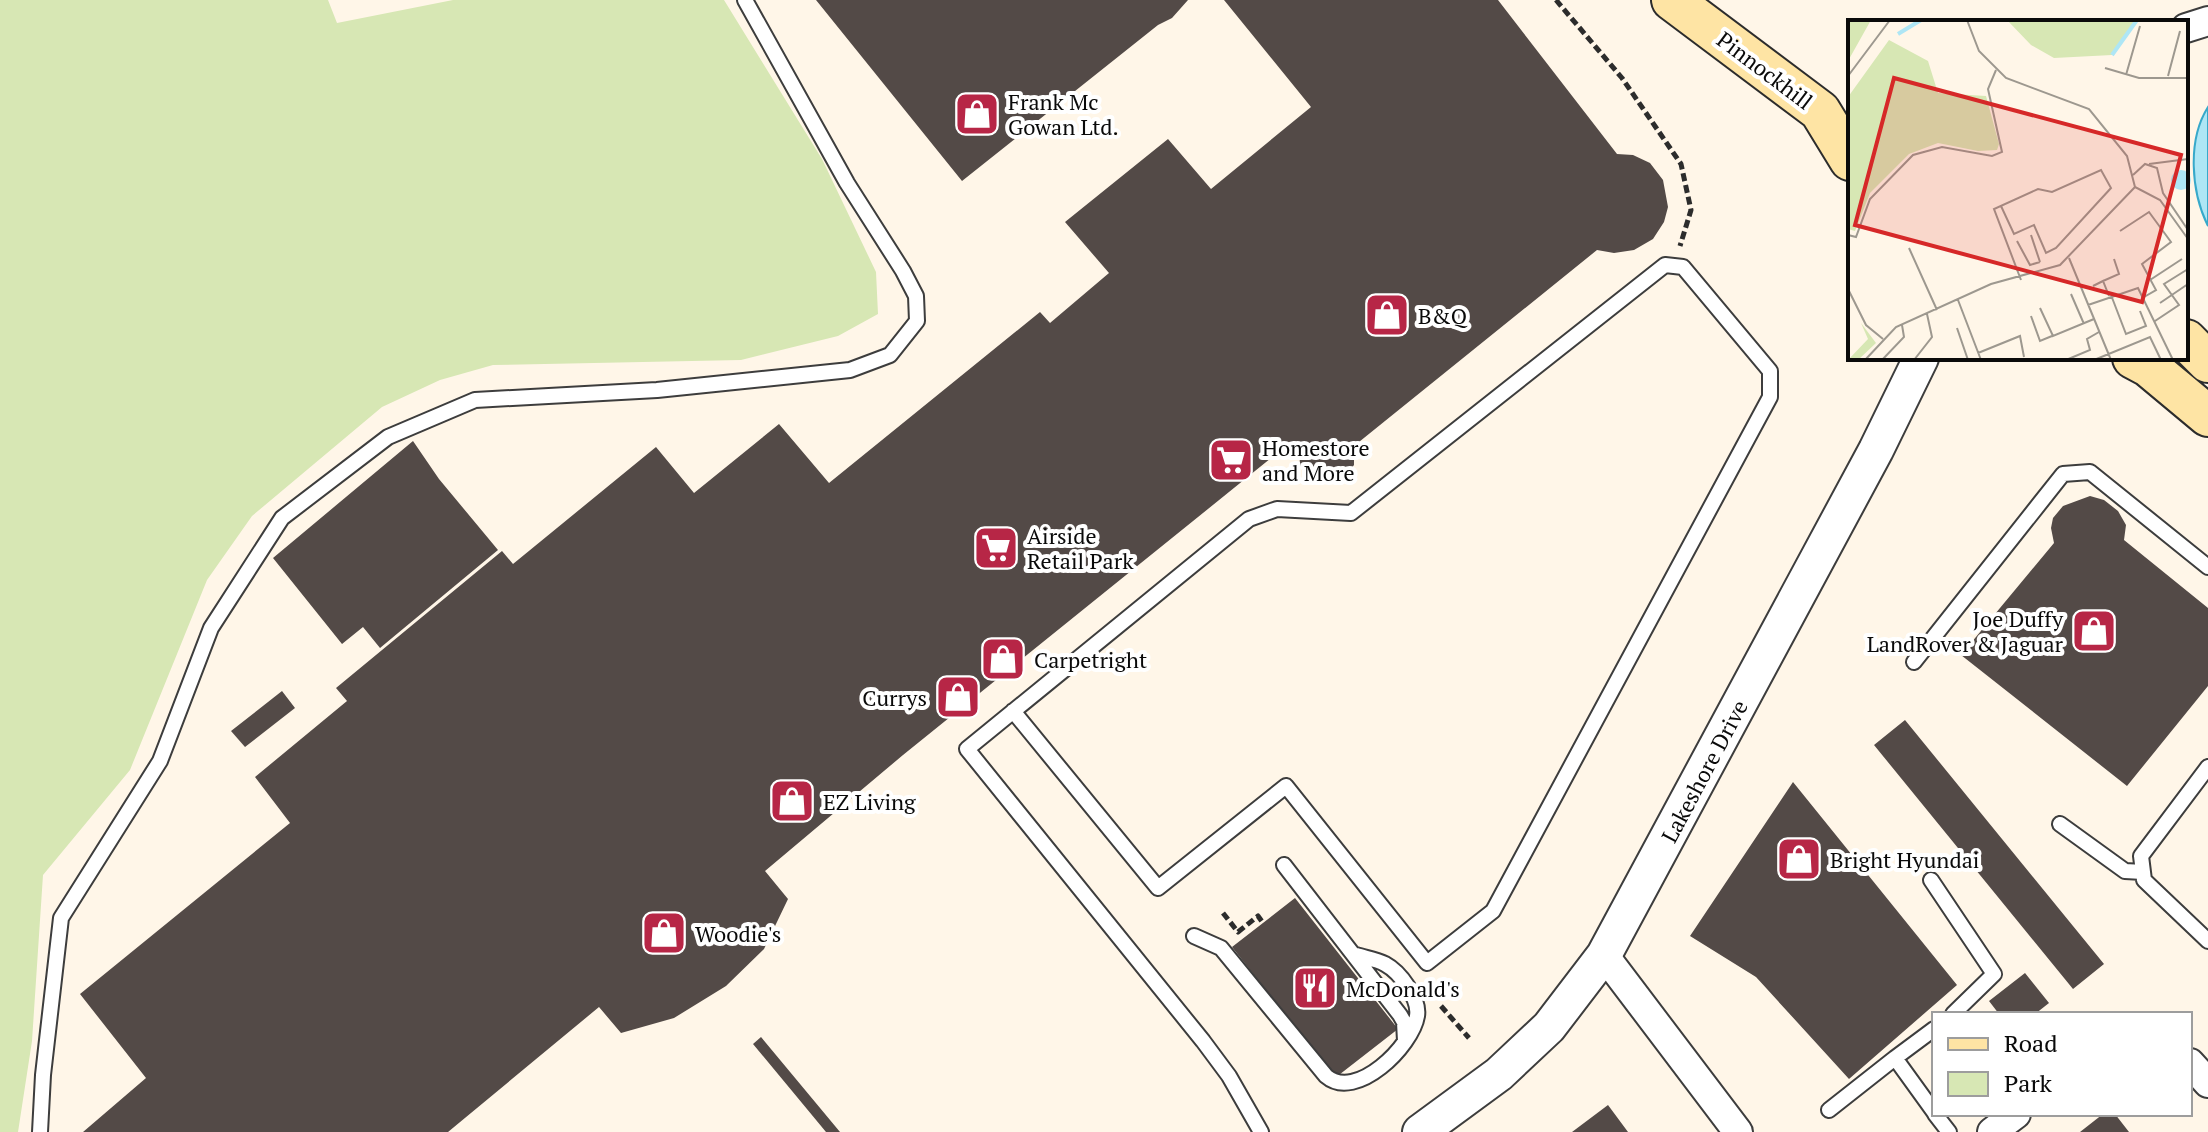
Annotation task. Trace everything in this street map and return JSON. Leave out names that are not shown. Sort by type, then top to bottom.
[{"type":"main road","name":"Pinnockhill","points":[[1672,0],[1835,115],[1848,154]]},
{"type":"main road","points":[[2188,342],[2208,362]]},
{"type":"main road","points":[[2137,360],[2208,416]]},
{"type":"street","points":[[2188,27],[2208,21]]},
{"type":"street","name":"Lakeshore Drive","points":[[1420,1132],[1499,1074],[1539,1036],[1604,955],[1876,450],[1920,360]]},
{"type":"street","points":[[1604,955],[1738,1132]]},
{"type":"street","points":[[2192,1065],[2208,1083]]},
{"type":"street","points":[[1992,1132],[2013,1116]]},
{"type":"lane","points":[[40,1132],[43,1075],[61,918],[160,761],[211,628],[282,518],[388,437],[475,400],[657,390],[850,370],[890,355],[917,321],[916,296],[903,271],[847,183],[745,0]]},
{"type":"lane","points":[[1013,711],[1158,888],[1286,786],[1427,963],[1493,911],[1770,397],[1770,371],[1683,267],[1665,265],[1351,513],[1305,508],[1277,509],[1249,519],[1013,711],[967,749],[1203,1041],[1229,1076],[1261,1132]]},
{"type":"lane","points":[[1914,662],[2063,474],[2090,472],[2208,567]]},
{"type":"lane","points":[[2208,767],[2141,856],[2144,880],[2208,941]]},
{"type":"lane","points":[[2060,824],[2125,871],[2143,872]]},
{"type":"lane","points":[[1284,865],[1356,955],[1404,1022],[1405,1042]]},
{"type":"lane","points":[[1931,880],[1994,974],[1955,1012]]},
{"type":"lane","points":[[1194,936],[1221,948],[1334,1083],[1358,1082],[1370,1075],[1405,1042],[1417,1018],[1414,997],[1392,969],[1356,955]]},
{"type":"lane","points":[[1829,1110],[1932,1030]]},
{"type":"lane","points":[[1895,1058],[1932,1109]]},
{"type":"path","points":[[1556,0],[1622,78],[1681,164],[1691,210],[1674,266]]},
{"type":"path","points":[[1223,913],[1238,932],[1258,916],[1263,923]]},
{"type":"green space","points":[[0,0],[328,0],[337,23],[453,0],[724,0],[822,159],[876,272],[878,314],[838,336],[741,360],[493,365],[440,380],[382,407],[252,516],[207,580],[130,770],[43,875],[32,1041],[18,1132],[0,1132]]},
{"type":"water","points":[[2208,107],[2208,226],[2195,182],[2194,150],[2201,120]]},
{"type":"building","name":"Frank Mc Gowan Ltd.","points":[[816,0],[1188,0],[1172,18],[1158,25],[962,181]]},
{"type":"building","points":[[1224,0],[1498,0],[1617,154],[1633,155],[1650,163],[1663,180],[1668,207],[1664,222],[1653,239],[1634,250],[1614,253],[1597,250],[1354,446],[1354,465],[1341,481],[1321,484],[1307,477],[1300,465],[1299,449],[1291,442],[903,755],[765,871],[788,899],[764,949],[726,986],[674,1018],[621,1033],[599,1007],[448,1132],[83,1132],[146,1078],[80,994],[290,823],[255,777],[347,701],[336,688],[502,551],[513,564],[656,447],[694,493],[779,424],[829,483],[1040,312],[1050,323],[1109,273],[1065,222],[1168,139],[1211,189],[1311,107]]},
{"type":"building","points":[[413,441],[439,479],[498,550],[380,648],[363,627],[342,644],[273,558]]},
{"type":"building","name":"Joe Duffy LandRover & Jaguar","points":[[2090,496],[2104,500],[2118,511],[2126,525],[2124,540],[2208,608],[2208,686],[2127,786],[1961,655],[2054,543],[2053,518],[2063,506]]},
{"type":"building","points":[[282,691],[295,708],[245,747],[231,731]]},
{"type":"building","points":[[1905,720],[2104,964],[2073,989],[1874,745]]},
{"type":"building","name":"Bright Hyundai","points":[[1793,782],[1957,985],[1849,1079],[1756,977],[1690,936]]},
{"type":"building","name":"McDonald's","points":[[1295,898],[1398,1029],[1335,1078],[1232,947]]},
{"type":"building","points":[[2025,973],[2049,1003],[2038,1012],[1997,1012],[1989,1001]]},
{"type":"building","points":[[761,1037],[840,1132],[826,1132],[753,1044]]},
{"type":"building","points":[[1608,1105],[1628,1132],[1572,1132]]},
{"type":"building","points":[[2100,1116],[2117,1116],[2129,1132],[2080,1132]]},
{"type":"place","name":"Frank Mc Gowan Ltd.","points":[[977,114]]},
{"type":"place","name":"B&Q","points":[[1387,315]]},
{"type":"place","name":"Homestore and More","points":[[1231,460]]},
{"type":"place","name":"Airside Retail Park","points":[[996,548]]},
{"type":"place","name":"Joe Duffy LandRover & Jaguar","points":[[2094,631]]},
{"type":"place","name":"Carpetright","points":[[1003,659]]},
{"type":"place","name":"Currys","points":[[958,697]]},
{"type":"place","name":"EZ Living","points":[[792,801]]},
{"type":"place","name":"Bright Hyundai","points":[[1799,859]]},
{"type":"place","name":"Woodie's","points":[[664,933]]},
{"type":"place","name":"McDonald's","points":[[1315,988]]}]
